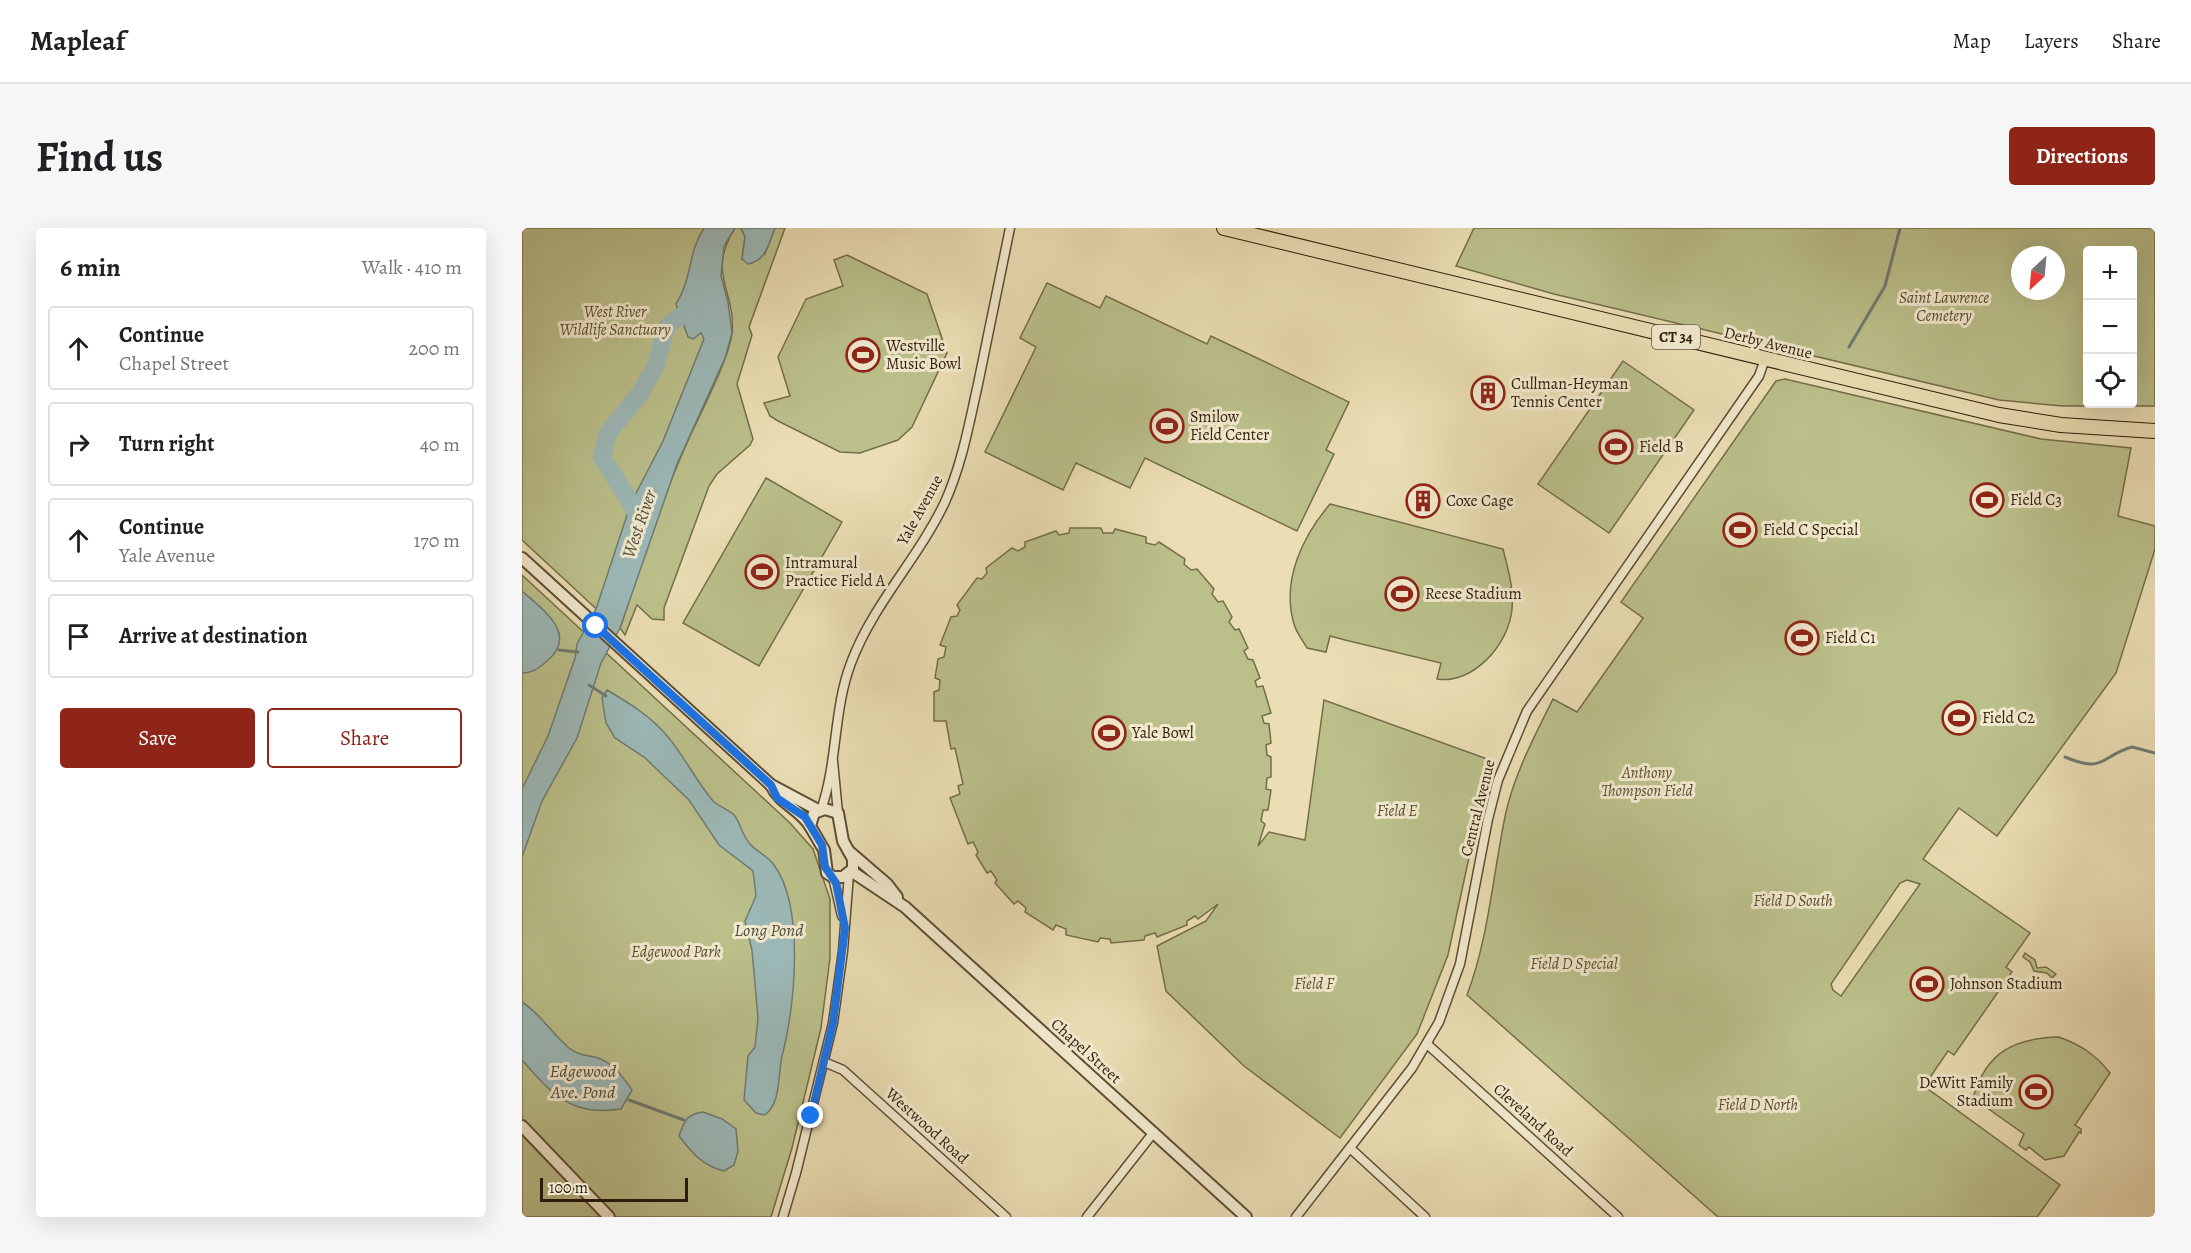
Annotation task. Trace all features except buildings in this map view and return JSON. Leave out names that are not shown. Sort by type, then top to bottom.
[{"type":"highway","name":"Derby Avenue","points":[[1224,228],[2026,421],[2061,425],[2132,427],[2155,431]]},
{"type":"highway","name":"Derby Avenue","points":[[2132,427],[2155,422]]},
{"type":"street","name":"Yale Avenue","points":[[820,810],[832,758],[843,684],[859,644],[884,596],[929,531],[945,502],[960,461],[972,416],[1010,228]]},
{"type":"street","name":"Central Avenue","points":[[1296,1217],[1412,1068],[1439,1022],[1456,977],[1495,790],[1527,711],[1760,376],[1765,359]]},
{"type":"street","points":[[522,558],[771,785],[820,810],[832,810],[838,813],[843,842],[851,853],[854,865],[850,872],[833,1023],[783,1217]]},
{"type":"street","name":"Yale Avenue","points":[[832,758],[837,778],[838,813]]},
{"type":"street","points":[[771,785],[777,798],[805,817],[824,850],[825,867],[833,877],[845,928]]},
{"type":"street","points":[[810,826],[812,816],[820,810]]},
{"type":"street","name":"Chapel Street","points":[[851,853],[887,884],[905,907]]},
{"type":"street","points":[[833,877],[843,877],[850,872]]},
{"type":"street","name":"Chapel Street","points":[[850,872],[905,907],[1246,1217]]},
{"type":"street","name":"Cleveland Road","points":[[1427,1044],[1618,1217]]},
{"type":"street","name":"Westwood Road","points":[[824,1062],[843,1071],[1006,1217]]},
{"type":"street","points":[[522,1126],[609,1217]]},
{"type":"street","points":[[1087,1217],[1154,1132]]},
{"type":"street","points":[[1350,1148],[1425,1217]]},
{"type":"green space","name":"West River Wildlife Sanctuary","points":[[522,228],[723,228],[713,336],[605,617],[522,540]]},
{"type":"green space","points":[[735,228],[741,228],[745,237],[742,259],[765,254],[775,228],[785,228],[749,327],[752,335],[737,384],[753,439],[750,445],[717,474],[709,486],[664,608],[664,620],[652,619],[637,605],[625,635],[620,628],[657,517],[730,345],[732,318],[722,270],[727,244]]},
{"type":"green space","name":"Saint Lawrence Cemetery","points":[[1474,228],[2155,228],[2155,406],[2137,406],[2137,246],[2083,246],[2083,406],[1999,400],[1554,294],[1456,266]]},
{"type":"green space","name":"Westville Music Bowl","points":[[847,255],[927,294],[947,353],[912,427],[898,440],[860,453],[840,452],[778,421],[770,416],[764,403],[790,396],[778,357],[806,299],[843,286],[834,260]]},
{"type":"green space","name":"Smilow Field Center","points":[[1047,283],[1100,308],[1106,296],[1207,344],[1211,336],[1349,402],[1326,450],[1334,454],[1297,531],[1145,458],[1130,488],[1076,463],[1063,490],[985,452],[1036,347],[1020,338]]},
{"type":"green space","name":"Field B","points":[[1623,361],[1694,410],[1609,533],[1538,484]]},
{"type":"green space","points":[[1785,379],[2041,439],[2131,448],[2118,516],[2155,526],[2155,549],[2116,673],[1997,836],[1959,808],[1923,859],[2030,933],[2006,967],[2012,972],[1954,1055],[1948,1051],[1924,1086],[2060,1185],[2037,1217],[1718,1217],[1467,995],[1486,928],[1501,835],[1510,797],[1526,754],[1553,699],[1577,712],[1639,624],[1643,618],[1621,602],[1776,381]],"holes":[[[1907,880],[1920,884],[1841,996],[1833,990],[1831,984],[1900,883]]]},
{"type":"green space","name":"Intramural Practice Field A","points":[[766,478],[842,522],[759,666],[683,623]]},
{"type":"green space","name":"Reese Stadium","points":[[1330,504],[1503,549],[1509,572],[1512,609],[1504,636],[1487,659],[1476,669],[1463,676],[1437,679],[1441,663],[1330,636],[1326,652],[1307,648],[1295,627],[1290,591],[1303,544]]},
{"type":"green space","points":[[1070,528],[1101,528],[1103,533],[1113,533],[1115,529],[1146,537],[1146,543],[1155,545],[1159,542],[1185,559],[1184,564],[1191,570],[1197,569],[1214,589],[1212,594],[1218,602],[1223,601],[1232,617],[1229,622],[1235,630],[1239,629],[1248,648],[1244,651],[1248,659],[1253,660],[1260,678],[1255,681],[1257,687],[1263,686],[1271,713],[1262,716],[1264,723],[1269,724],[1271,743],[1266,745],[1267,755],[1271,757],[1271,777],[1267,778],[1266,789],[1271,790],[1268,810],[1263,810],[1261,821],[1265,824],[1258,846],[1269,832],[1305,840],[1324,700],[1490,760],[1448,955],[1417,1034],[1340,1138],[1244,1066],[1166,991],[1157,946],[1206,921],[1218,904],[1198,919],[1195,916],[1187,921],[1187,925],[1157,937],[1155,933],[1145,936],[1144,940],[1111,943],[1110,939],[1100,938],[1098,942],[1066,935],[1066,929],[1056,925],[1053,930],[1025,912],[1026,908],[1018,901],[1014,904],[995,883],[997,880],[991,871],[987,873],[976,855],[978,852],[973,842],[968,844],[950,798],[960,794],[958,786],[963,784],[955,748],[951,749],[946,721],[934,721],[934,692],[939,690],[940,680],[935,678],[938,659],[944,657],[946,647],[940,645],[951,617],[957,616],[960,610],[957,605],[977,578],[982,579],[987,573],[986,568],[1012,548],[1018,551],[1025,547],[1025,542],[1056,531],[1059,535],[1069,533]]},
{"type":"green space","name":"Edgewood Park","points":[[522,575],[790,823],[813,849],[830,899],[830,958],[821,1028],[792,1148],[771,1217],[522,1217]]},
{"type":"green space","points":[[2025,953],[2035,960],[2037,968],[2046,967],[2056,974],[2052,978],[2047,973],[2034,971],[2030,962],[2023,957]]},
{"type":"green space","name":"DeWitt Family Stadium","points":[[2059,1037],[2088,1051],[2110,1073],[2075,1125],[2081,1129],[2081,1133],[2079,1132],[2064,1156],[2045,1160],[2029,1147],[2026,1150],[2019,1145],[2024,1134],[1973,1098],[1986,1069],[2004,1051],[2028,1040]]},
{"type":"water","name":"West River","points":[[704,228],[735,228],[724,246],[721,276],[728,302],[732,333],[725,358],[677,464],[620,628],[601,663],[577,738],[542,801],[522,857],[522,789],[548,736],[575,658],[577,644],[596,609],[631,503],[663,441],[704,339],[701,333],[693,339],[688,337],[676,304],[685,284],[695,247]]},
{"type":"water","points":[[741,228],[775,228],[763,255],[748,264],[742,259],[745,237]]},
{"type":"water","points":[[522,591],[548,614],[559,632],[560,641],[556,651],[544,664],[526,673],[522,673]]},
{"type":"water","name":"Long Pond","points":[[607,690],[640,711],[662,730],[713,801],[735,816],[747,841],[772,862],[784,883],[794,931],[791,1012],[776,1097],[769,1111],[764,1115],[756,1113],[744,1100],[748,1056],[755,1047],[758,1018],[752,950],[745,921],[756,896],[753,871],[719,845],[689,800],[644,757],[615,738],[606,723],[602,698]]},
{"type":"water","name":"Edgewood Ave. Pond","points":[[522,1002],[535,1012],[569,1048],[578,1053],[601,1059],[616,1070],[632,1090],[621,1109],[589,1110],[576,1106],[553,1093],[543,1083],[522,1060]]},
{"type":"water","points":[[703,1112],[722,1119],[736,1129],[738,1151],[734,1165],[724,1171],[698,1158],[679,1136],[687,1119],[693,1114]]},
{"type":"waterway","points":[[1849,347],[1885,286],[1900,228]]},
{"type":"waterway","name":"West River","points":[[640,518],[602,457],[608,433],[641,392],[656,365],[665,330],[672,322],[699,305]]},
{"type":"waterway","points":[[559,650],[578,652]]},
{"type":"waterway","points":[[589,685],[606,696]]},
{"type":"waterway","points":[[2065,757],[2078,762],[2095,764],[2132,747],[2155,753]]},
{"type":"waterway","points":[[629,1100],[684,1120]]},
{"type":"place","name":"Westville Music Bowl","points":[[863,355]]},
{"type":"place","name":"Cullman-Heyman Tennis Center","points":[[1488,393]]},
{"type":"place","name":"Smilow Field Center","points":[[1167,426]]},
{"type":"place","name":"Field B","points":[[1616,447]]},
{"type":"place","name":"Field C3","points":[[1987,500]]},
{"type":"place","name":"Coxe Cage","points":[[1423,501]]},
{"type":"place","name":"Field C Special","points":[[1740,530]]},
{"type":"place","name":"Intramural Practice Field A","points":[[762,572]]},
{"type":"place","name":"Reese Stadium","points":[[1402,594]]},
{"type":"place","name":"Field C1","points":[[1802,638]]},
{"type":"place","name":"Field C2","points":[[1959,718]]},
{"type":"place","name":"Yale Bowl","points":[[1109,733]]},
{"type":"place","name":"Johnson Stadium","points":[[1927,984]]},
{"type":"place","name":"DeWitt Family Stadium","points":[[2036,1092]]},
{"type":"route","points":[[596,626],[771,785],[777,798],[805,817],[822,845],[827,873],[836,883],[845,928],[833,1023],[811,1116]]},
{"type":"park label","name":"Anthony Thompson Field","points":[[1647,782]]},
{"type":"park label","name":"Field E","points":[[1397,811]]},
{"type":"park label","name":"Field D South","points":[[1793,901]]},
{"type":"park label","name":"Field D Special","points":[[1574,964]]},
{"type":"park label","name":"Field F","points":[[1314,984]]},
{"type":"park label","name":"Field D North","points":[[1758,1105]]}]
